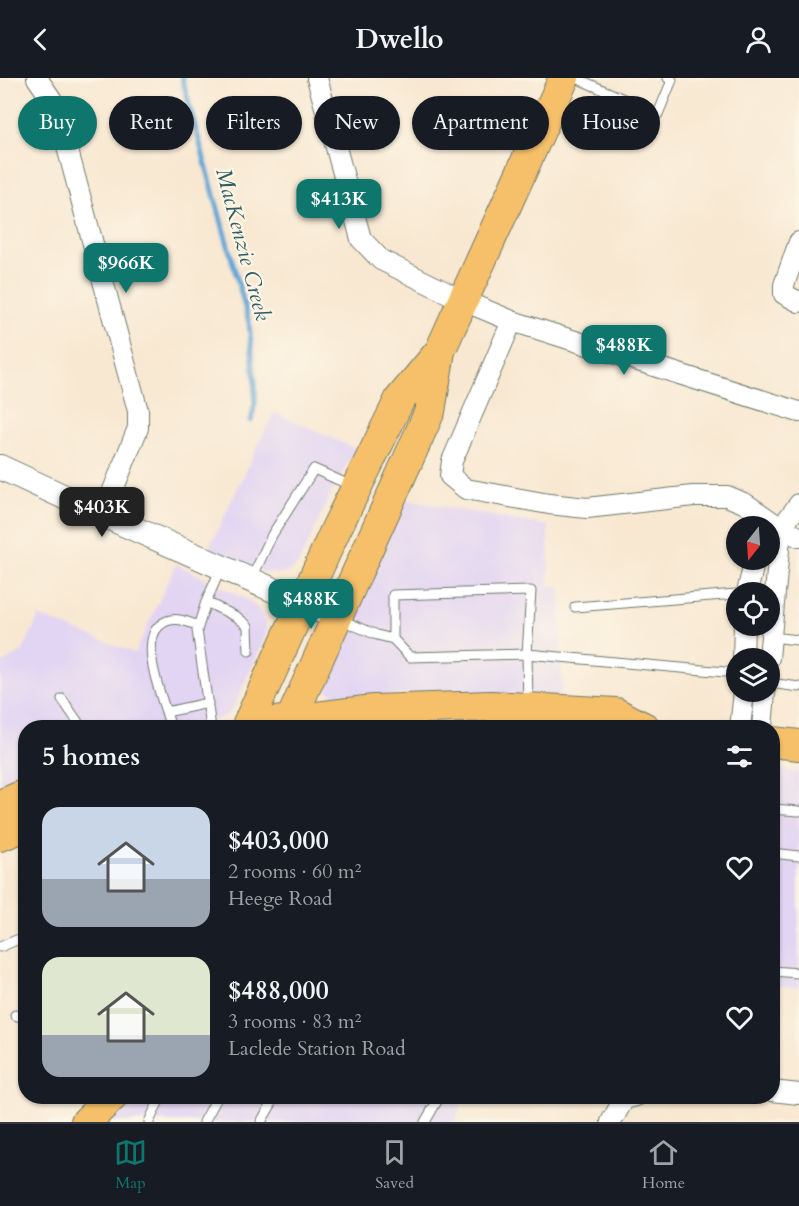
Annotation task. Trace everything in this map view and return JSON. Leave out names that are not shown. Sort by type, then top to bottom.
[{"type":"main road","points":[[249,720],[356,488],[400,399],[440,351],[564,78]]},
{"type":"main road","points":[[290,720],[430,411],[440,351]]},
{"type":"main road","points":[[312,720],[412,707],[528,707],[616,713],[630,720]]},
{"type":"main road","points":[[780,743],[799,745]]},
{"type":"main road","points":[[0,806],[18,798]]},
{"type":"main road","points":[[0,836],[18,829]]},
{"type":"main road","points":[[85,1122],[86,1104]]},
{"type":"main road","points":[[85,1122],[104,1104]]},
{"type":"street","points":[[37,78],[56,106],[138,411],[138,428],[103,515]]},
{"type":"street","points":[[317,78],[361,239],[381,260],[464,301],[512,321],[799,412]]},
{"type":"street","points":[[799,242],[784,285],[784,294],[799,302]]},
{"type":"street","points":[[512,321],[452,461],[450,476],[466,489],[549,504],[587,508],[693,496],[727,496],[746,504],[783,534]]},
{"type":"street","points":[[0,467],[221,568],[337,618]]},
{"type":"street","points":[[770,648],[783,534],[799,504]]},
{"type":"street","points":[[741,720],[743,702]]},
{"type":"street","points":[[763,720],[764,702]]},
{"type":"street","points":[[780,1092],[799,1094]]},
{"type":"street","points":[[611,1122],[621,1104]]},
{"type":"lane","points":[[576,78],[658,114],[672,80],[668,78]]},
{"type":"lane","points":[[250,580],[272,535],[314,469],[356,488]]},
{"type":"lane","points":[[210,720],[197,630],[221,568]]},
{"type":"lane","points":[[393,639],[393,595],[531,591],[527,654],[528,707]]},
{"type":"lane","points":[[575,607],[726,595]]},
{"type":"lane","points":[[206,602],[237,617],[248,626],[249,651]]},
{"type":"lane","points":[[168,720],[150,645],[153,632],[164,622],[174,618],[198,626]]},
{"type":"lane","points":[[337,618],[377,635],[393,639],[410,657],[527,654],[726,672]]},
{"type":"lane","points":[[771,638],[798,640]]},
{"type":"lane","points":[[780,684],[799,687]]},
{"type":"lane","points":[[62,699],[76,720]]},
{"type":"lane","points":[[166,712],[207,704]]},
{"type":"lane","points":[[780,810],[799,811]]},
{"type":"lane","points":[[780,854],[799,856]]},
{"type":"lane","points":[[0,947],[18,939]]},
{"type":"lane","points":[[780,972],[799,973]]},
{"type":"lane","points":[[149,1122],[157,1104]]},
{"type":"lane","points":[[204,1122],[214,1104]]},
{"type":"lane","points":[[261,1122],[271,1104]]},
{"type":"lane","points":[[425,1122],[435,1104]]},
{"type":"shaded area","points":[[274,412],[356,449],[334,487],[298,565],[290,571],[279,574],[263,572],[208,550]]},
{"type":"shaded area","points":[[401,499],[548,526],[549,586],[560,587],[562,696],[426,693],[346,697],[333,695],[321,684]]},
{"type":"shaded area","points":[[176,564],[250,601],[260,611],[266,624],[266,634],[233,709],[225,716],[215,720],[18,720],[18,782],[0,791],[0,664],[22,652],[39,616],[135,653]]},
{"type":"shaded area","points":[[780,770],[799,772],[799,988],[780,986]]},
{"type":"shaded area","points":[[121,1104],[461,1104],[455,1122],[112,1122]]},
{"type":"waterway","name":"MacKenzie Creek","points":[[182,78],[249,322],[255,384],[255,403],[251,421]]}]
